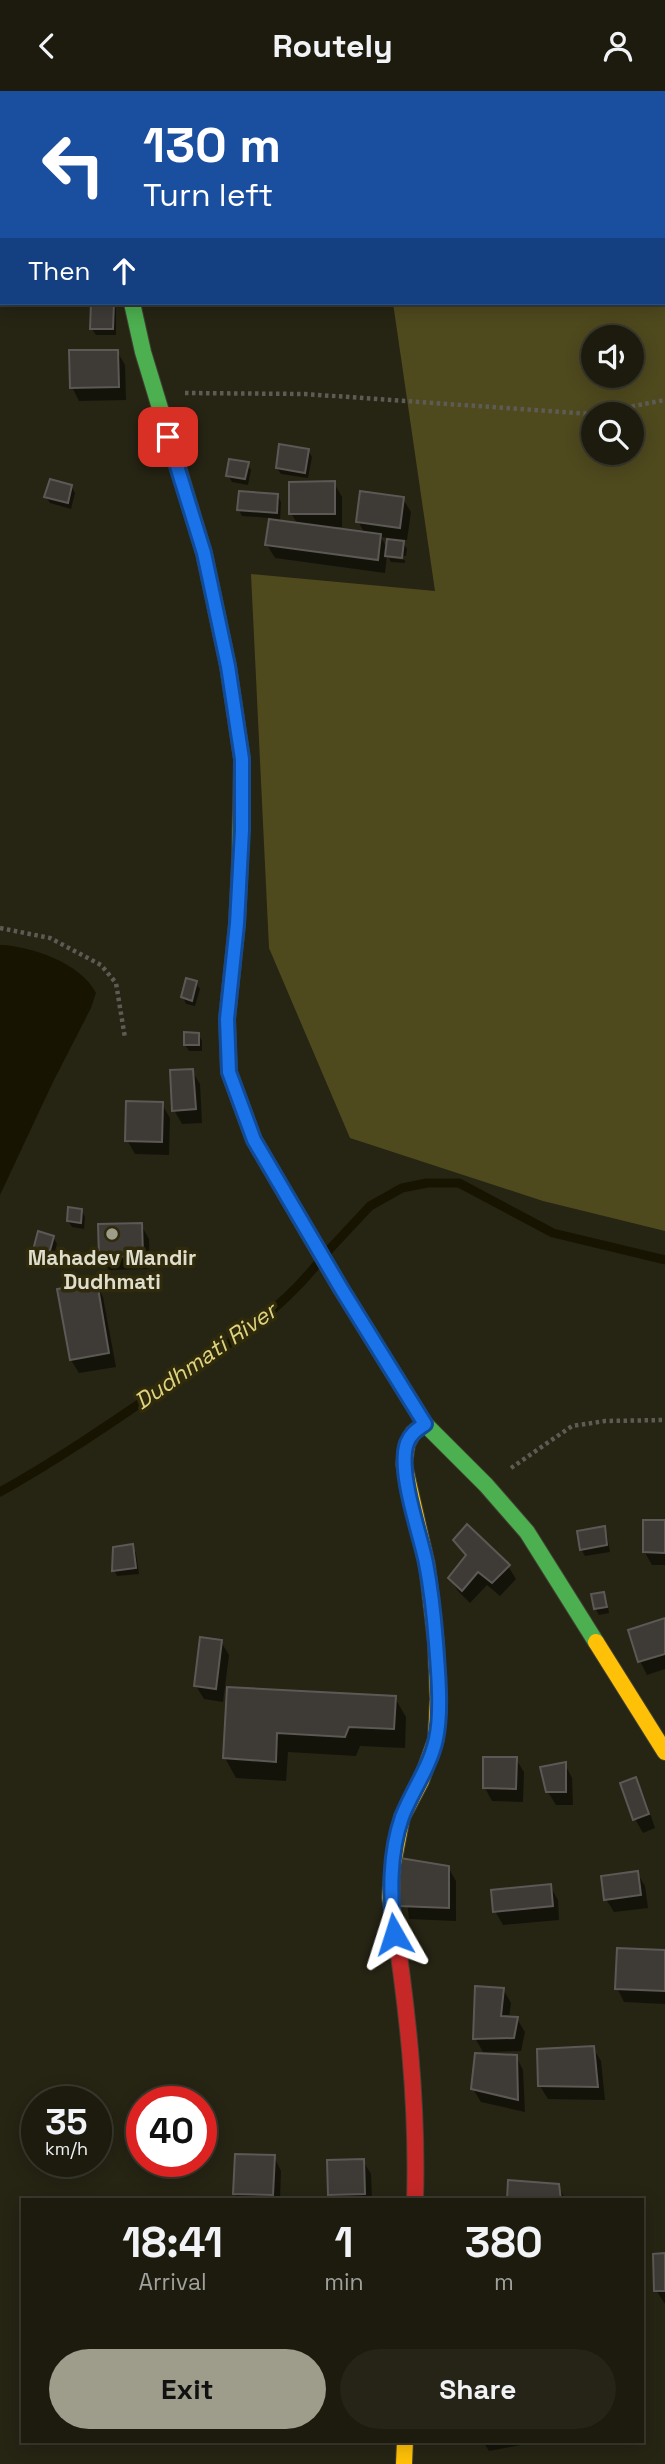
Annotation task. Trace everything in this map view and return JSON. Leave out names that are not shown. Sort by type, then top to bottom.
[{"type":"street","points":[[132,305],[142,352],[204,553],[228,666],[242,759],[242,830],[227,1019],[229,1072],[254,1140],[425,1424],[486,1485],[527,1532],[665,1752]]},
{"type":"street","points":[[415,2198],[416,2164],[406,2000],[390,1897],[402,1817],[421,1781],[436,1739],[436,1643],[427,1565],[404,1464],[407,1444],[413,1433],[425,1424]]},
{"type":"street","points":[[404,2464],[405,2443]]},
{"type":"path","points":[[155,393],[305,394],[592,414],[665,400]]},
{"type":"path","points":[[0,928],[50,938],[101,965],[116,983],[125,1038]]},
{"type":"path","points":[[486,1485],[572,1426],[605,1420],[665,1420]]},
{"type":"shaded area","points":[[393,305],[665,305],[665,1231],[543,1201],[350,1138],[269,948],[251,574],[435,591]]},
{"type":"shaded area","points":[[0,945],[26,949],[54,958],[79,973],[96,993],[0,1195]]},
{"type":"building","points":[[91,305],[114,305],[113,329],[90,329]]},
{"type":"building","points":[[69,350],[118,350],[119,387],[70,388]]},
{"type":"building","points":[[279,444],[309,449],[305,473],[276,468]]},
{"type":"building","points":[[229,459],[249,462],[245,479],[226,476]]},
{"type":"building","points":[[50,479],[72,485],[68,503],[44,497]]},
{"type":"building","points":[[335,481],[335,514],[289,514],[289,482]]},
{"type":"building","points":[[239,491],[278,494],[277,513],[237,510]]},
{"type":"building","points":[[360,491],[404,497],[400,528],[356,522]]},
{"type":"building","points":[[269,519],[381,534],[378,560],[265,545]]},
{"type":"building","points":[[387,539],[404,541],[402,558],[385,556]]},
{"type":"building","points":[[186,978],[197,981],[192,1001],[181,997]]},
{"type":"building","points":[[184,1032],[199,1033],[199,1045],[184,1045]]},
{"type":"building","points":[[193,1069],[196,1109],[172,1111],[170,1070]]},
{"type":"building","points":[[126,1101],[163,1102],[162,1142],[125,1141]]},
{"type":"building","points":[[68,1207],[82,1209],[81,1223],[67,1221]]},
{"type":"building","points":[[142,1223],[143,1256],[99,1257],[98,1224]]},
{"type":"building","points":[[38,1231],[54,1236],[49,1254],[33,1250]]},
{"type":"building","points":[[97,1282],[109,1353],[70,1360],[57,1289]]},
{"type":"building","points":[[643,1520],[665,1520],[665,1553],[643,1552]]},
{"type":"building","points":[[467,1524],[510,1565],[492,1583],[478,1572],[462,1591],[448,1578],[466,1555],[453,1540]]},
{"type":"building","points":[[605,1526],[607,1545],[580,1550],[577,1531]]},
{"type":"building","points":[[133,1544],[136,1568],[112,1571],[113,1547]]},
{"type":"building","points":[[604,1592],[607,1607],[594,1609],[591,1594]]},
{"type":"building","points":[[665,1618],[665,1654],[638,1662],[628,1630]]},
{"type":"building","points":[[200,1637],[222,1640],[216,1689],[194,1686]]},
{"type":"building","points":[[227,1687],[396,1696],[394,1729],[349,1727],[345,1737],[277,1733],[276,1762],[223,1758]]},
{"type":"building","points":[[483,1757],[517,1757],[516,1789],[483,1788]]},
{"type":"building","points":[[566,1762],[566,1792],[546,1792],[540,1767]]},
{"type":"building","points":[[636,1777],[649,1814],[633,1820],[620,1783]]},
{"type":"building","points":[[400,1858],[449,1866],[449,1908],[399,1906]]},
{"type":"building","points":[[638,1871],[641,1895],[604,1900],[601,1876]]},
{"type":"building","points":[[551,1884],[553,1906],[493,1912],[491,1890]]},
{"type":"building","points":[[617,1948],[665,1950],[665,1991],[615,1989]]},
{"type":"building","points":[[475,1986],[504,1988],[501,2016],[518,2017],[514,2038],[473,2039]]},
{"type":"building","points":[[594,2046],[598,2087],[538,2086],[537,2049]]},
{"type":"building","points":[[475,2053],[517,2055],[518,2100],[471,2089]]},
{"type":"building","points":[[235,2154],[275,2155],[273,2195],[233,2194]]},
{"type":"building","points":[[364,2159],[365,2194],[328,2195],[327,2160]]},
{"type":"building","points":[[508,2180],[559,2184],[561,2198],[507,2198]]},
{"type":"building","points":[[665,2253],[665,2291],[654,2291],[653,2254]]},
{"type":"waterway","name":"Dudhmati River","points":[[327,1252],[370,1206],[402,1188],[427,1183],[459,1183],[553,1233],[665,1260]]},
{"type":"waterway","name":"Dudhmati River","points":[[0,1492],[82,1442],[204,1361],[283,1301],[318,1263]]},
{"type":"traffic: fast","points":[[132,305],[143,352],[204,553],[228,666],[242,759],[240,861]]},
{"type":"traffic: fast","points":[[340,1287],[425,1424],[486,1485],[527,1532],[596,1642]]},
{"type":"traffic: slow","points":[[392,1908],[390,1897],[393,1864],[402,1817],[421,1781],[436,1739],[436,1643],[427,1565],[404,1464],[407,1444],[413,1433],[425,1424]]},
{"type":"traffic: slow","points":[[596,1642],[665,1752]]},
{"type":"traffic: slow","points":[[404,2464],[405,2443]]},
{"type":"traffic: jam","points":[[240,861],[237,924],[227,1019],[229,1072],[254,1140],[340,1287]]},
{"type":"traffic: jam","points":[[392,1908],[410,2053],[415,2127],[415,2198]]},
{"type":"place","name":"Mahadev Mandir Dudhmati","points":[[112,1234]]},
{"type":"route","points":[[168,437],[204,553],[228,666],[242,759],[242,830],[237,924],[227,1019],[229,1072],[254,1140],[425,1424],[413,1433],[407,1444],[404,1464],[427,1565],[436,1643],[436,1739],[421,1781],[402,1817],[390,1897],[394,1934]]}]
